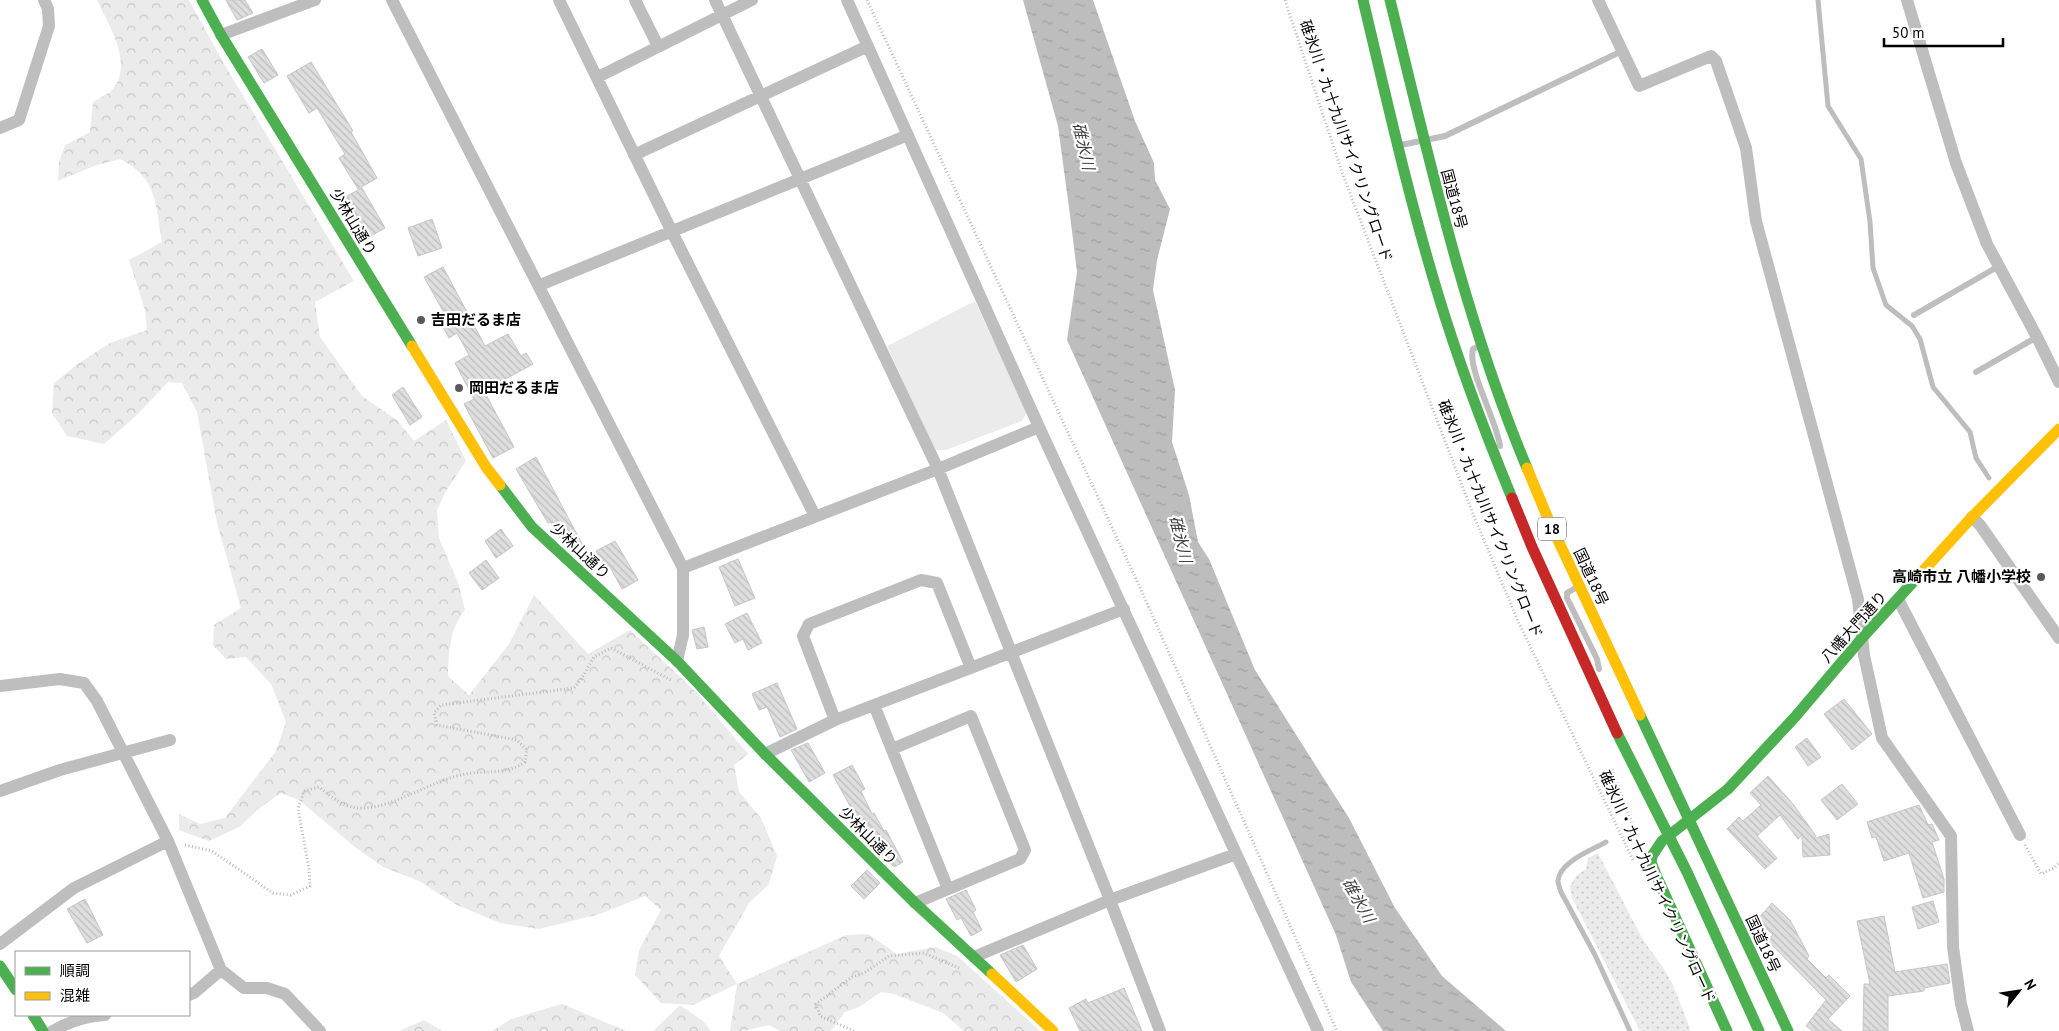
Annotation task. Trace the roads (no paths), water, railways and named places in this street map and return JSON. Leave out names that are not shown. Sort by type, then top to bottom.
[{"type":"main road","name":"少林山通り","points":[[202,0],[221,35],[486,467],[532,527],[677,662],[765,754],[915,903],[1053,1031]]},
{"type":"main road","name":"18","points":[[1363,0],[1398,146],[1437,291],[1480,420],[1532,547],[1759,1031]]},
{"type":"main road","name":"国道18号","points":[[1390,0],[1444,221],[1482,346],[1511,430],[1549,521],[1788,1031]]},
{"type":"main road","name":"八幡大門通り","points":[[1727,1031],[1652,862],[1656,847],[1668,834],[1688,818],[1709,806],[1728,789],[1795,717],[1862,638],[1972,517],[2059,429]]},
{"type":"main road","points":[[0,966],[15,988]]},
{"type":"main road","points":[[34,1016],[43,1031]]},
{"type":"street","points":[[0,128],[19,120],[49,26],[48,9],[44,0]]},
{"type":"street","points":[[221,35],[316,0]]},
{"type":"street","points":[[392,0],[540,285],[683,568],[683,635],[677,662]]},
{"type":"street","points":[[559,0],[672,232],[815,516]]},
{"type":"street","points":[[635,0],[658,46]]},
{"type":"street","points":[[715,0],[938,469],[1110,900],[1160,1031]]},
{"type":"street","points":[[598,77],[752,0]]},
{"type":"street","points":[[847,0],[1039,427],[1318,1031]]},
{"type":"street","points":[[1598,0],[1639,86],[1711,56],[1716,61],[1746,148],[1756,221],[1858,599],[1864,655],[1882,738],[1951,836],[1954,947],[1961,1004],[1968,1031]]},
{"type":"street","points":[[1907,0],[1956,163],[1987,244],[2059,382]]},
{"type":"street","points":[[634,154],[868,46]]},
{"type":"street","points":[[540,285],[908,136]]},
{"type":"street","points":[[683,568],[938,469],[1039,427]]},
{"type":"street","points":[[1972,517],[1980,525],[2059,638]]},
{"type":"street","points":[[835,720],[803,636],[809,624],[921,580],[937,583],[971,668]]},
{"type":"street","points":[[1898,600],[2020,835]]},
{"type":"street","points":[[765,754],[835,720],[1124,609]]},
{"type":"street","points":[[0,686],[60,679],[84,683],[97,702],[168,842],[221,970],[244,988],[267,988],[285,994],[320,1031]]},
{"type":"street","points":[[874,705],[948,889]]},
{"type":"street","points":[[892,749],[971,716],[1025,850],[1020,859],[915,903]]},
{"type":"street","points":[[0,791],[60,770],[170,740]]},
{"type":"street","points":[[0,944],[74,888],[168,842]]},
{"type":"street","points":[[974,957],[1110,900],[1236,854]]},
{"type":"street","points":[[190,994],[221,970]]},
{"type":"street","points":[[53,1031],[70,1021],[85,1016]]},
{"type":"lane","points":[[1398,146],[1444,136],[1622,51]]},
{"type":"lane","points":[[1914,315],[1999,266]]},
{"type":"lane","points":[[1976,372],[2037,337]]},
{"type":"lane","points":[[1482,346],[1473,349],[1471,355],[1499,434],[1505,480]]},
{"type":"lane","points":[[1579,586],[1567,592],[1567,598],[1597,659],[1607,710]]},
{"type":"water","name":"碓氷川","points":[[1023,0],[1093,0],[1135,121],[1154,163],[1155,180],[1170,209],[1157,260],[1153,290],[1175,390],[1172,442],[1189,495],[1198,542],[1209,559],[1255,670],[1349,818],[1395,908],[1442,976],[1506,1031],[1383,1031],[1351,982],[1336,935],[1067,340],[1077,272],[1071,223],[1058,126]]},
{"type":"waterway","points":[[1818,0],[1828,106],[1861,159],[1870,222],[1873,268],[1886,305],[1912,326],[1920,339],[1933,387],[1970,432],[1976,458],[1989,478]]},
{"type":"waterway","points":[[1606,842],[1570,862],[1560,874],[1558,882],[1561,892],[1595,955],[1630,1031]]},
{"type":"place","name":"吉田だるま店","points":[[421,320]]},
{"type":"place","name":"岡田だるま店","points":[[459,388]]},
{"type":"place","name":"高崎市立 八幡小学校","points":[[2041,577]]}]
